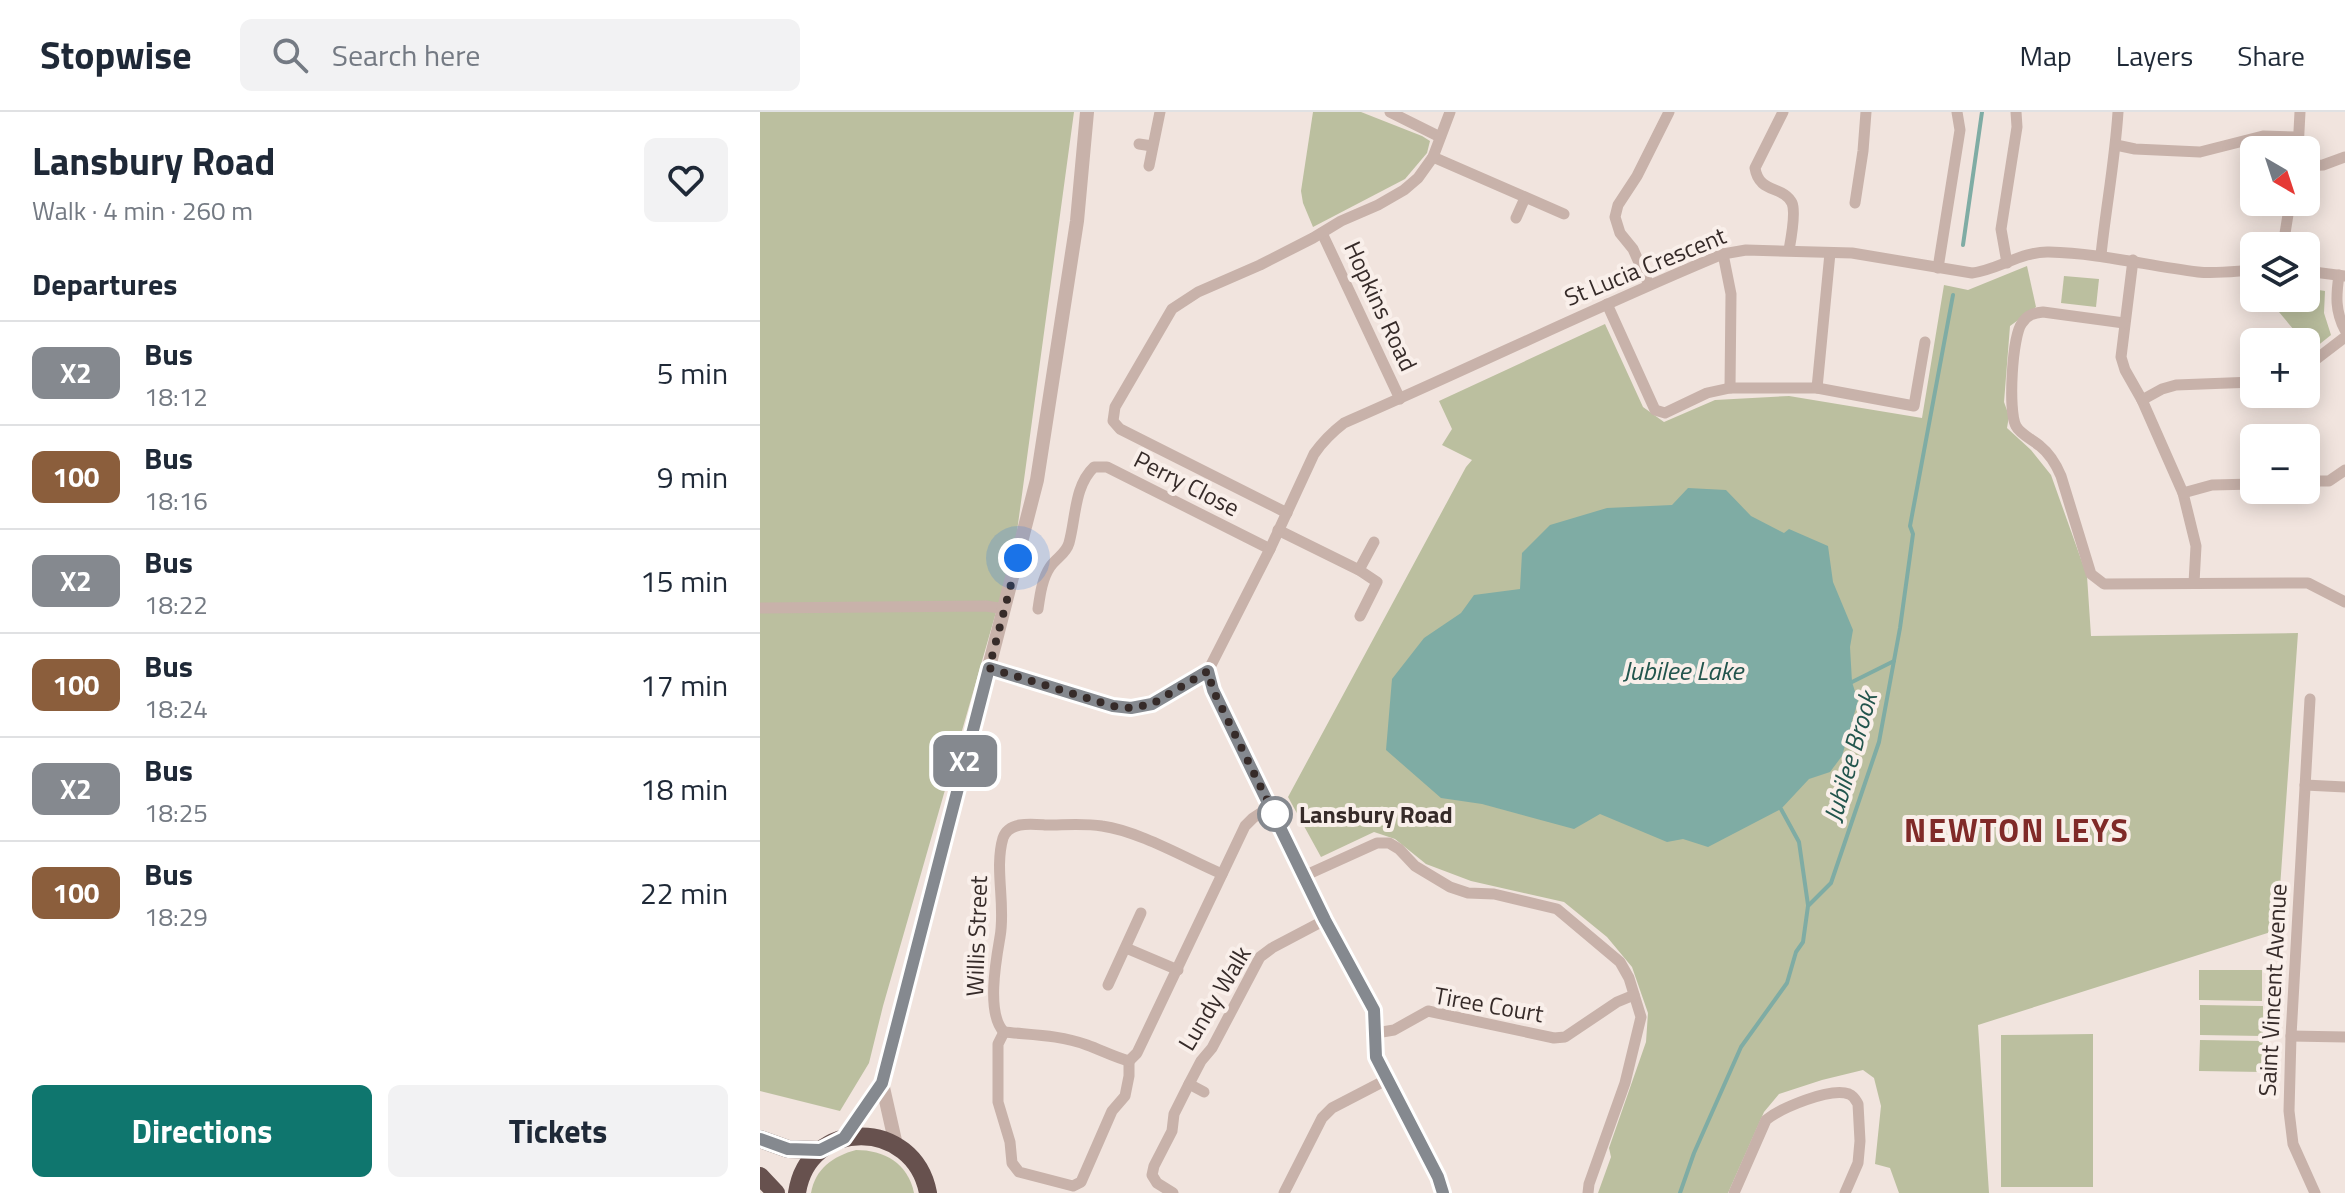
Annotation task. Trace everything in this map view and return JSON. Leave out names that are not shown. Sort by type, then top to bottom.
[{"type":"highway","points":[[797,1193],[798,1183],[807,1165],[820,1150],[844,1138],[862,1136],[880,1138],[896,1145],[919,1167],[931,1189]]},
{"type":"highway","points":[[760,1139],[788,1149],[820,1150]]},
{"type":"highway","points":[[760,1176],[776,1193]]},
{"type":"street","points":[[844,1138],[882,1083],[1037,480],[1077,221],[1087,112]]},
{"type":"street","points":[[1149,166],[1160,112]]},
{"type":"street","points":[[1390,112],[1440,137]]},
{"type":"street","points":[[1287,513],[1120,429],[1113,421],[1115,407],[1172,309],[1198,292],[1260,265],[1404,190],[1418,178],[1433,157],[1450,112]]},
{"type":"street","points":[[1649,285],[1633,249],[1620,233],[1615,217],[1618,205],[1637,176],[1669,112]]},
{"type":"street","points":[[1783,112],[1755,168],[1757,178],[1763,185],[1789,199],[1794,206],[1789,250]]},
{"type":"street","points":[[1855,203],[1866,112]]},
{"type":"street","points":[[1938,268],[1960,130],[1957,112]]},
{"type":"street","points":[[2016,112],[2017,127],[2001,229],[2007,263],[2045,251],[2101,255],[2199,272],[2240,271]]},
{"type":"street","points":[[2101,255],[2118,112]]},
{"type":"street","points":[[2298,136],[2300,112]]},
{"type":"street","points":[[2116,145],[2135,149],[2200,152],[2240,142]]},
{"type":"street","points":[[1139,144],[1152,146]]},
{"type":"street","points":[[1433,157],[1564,214]]},
{"type":"street","points":[[2320,165],[2345,157]]},
{"type":"street","points":[[1516,218],[1525,198]]},
{"type":"street","name":"Hopkins Road","points":[[1322,233],[1400,399]]},
{"type":"street","name":"St Lucia Crescent","points":[[1400,399],[1723,254],[1746,250],[1852,253],[1961,273],[1982,272],[2007,263]]},
{"type":"street","points":[[1817,388],[1830,253]]},
{"type":"street","points":[[1723,254],[1731,294],[1730,388]]},
{"type":"street","points":[[2133,260],[2121,357],[2183,493],[2196,546],[2194,583]]},
{"type":"street","points":[[2320,273],[2342,276],[2335,301],[2345,330]]},
{"type":"street","points":[[1607,304],[1659,413],[1707,393],[1730,388],[1817,388],[1914,406],[1925,342]]},
{"type":"street","points":[[2124,323],[2033,313],[2024,319],[2016,336],[2012,409],[2017,428],[2043,448],[2055,462],[2088,569],[2104,584],[2308,583],[2345,602]]},
{"type":"street","points":[[2320,356],[2345,337]]},
{"type":"street","points":[[2142,400],[2176,385],[2240,383]]},
{"type":"street","points":[[989,668],[1113,706],[1131,708],[1152,704],[1208,671],[1323,441],[1344,423],[1400,399]]},
{"type":"street","name":"Perry Close","points":[[1038,609],[1046,575],[1050,566],[1067,549],[1073,514],[1087,473],[1094,467],[1107,467],[1270,549]]},
{"type":"street","points":[[2320,481],[2329,481],[2345,470]]},
{"type":"street","points":[[2183,493],[2212,485],[2240,484]]},
{"type":"street","points":[[1278,530],[1377,582],[1360,616]]},
{"type":"street","points":[[1359,570],[1374,542]]},
{"type":"street","points":[[760,608],[986,606],[1005,609]]},
{"type":"street","points":[[1208,671],[1213,690],[1325,920],[1374,1010],[1376,1057],[1438,1177],[1443,1193]]},
{"type":"street","name":"Saint Vincent Avenue","points":[[2310,699],[2289,1111],[2293,1144],[2315,1193]]},
{"type":"street","points":[[2305,785],[2345,787]]},
{"type":"street","points":[[1129,1061],[1114,1058],[1087,1045],[1051,1036],[1004,1032],[998,1044],[998,1102],[1010,1142],[1012,1163],[1019,1172],[1073,1186],[1081,1182],[1112,1111],[1125,1096],[1129,1061],[1137,1053],[1178,970],[1245,826],[1271,806]]},
{"type":"street","name":"Willis Street","points":[[1004,1032],[996,1015],[994,967],[1001,932],[1003,838],[1009,829],[1032,824],[1102,826],[1136,836],[1222,874]]},
{"type":"street","points":[[1304,876],[1377,843],[1389,843],[1415,866],[1450,887],[1557,909],[1620,962],[1629,978],[1641,1017],[1625,1083],[1588,1193]]},
{"type":"street","points":[[1108,985],[1141,913]]},
{"type":"street","name":"Lundy Walk","points":[[1173,1193],[1157,1183],[1152,1175],[1172,1131],[1174,1114],[1201,1061],[1212,1048],[1260,957],[1325,920]]},
{"type":"street","points":[[1126,948],[1178,970]]},
{"type":"street","name":"Tiree Court","points":[[1376,1033],[1394,1030],[1428,1011],[1521,1032],[1565,1037],[1617,1002],[1634,995]]},
{"type":"street","points":[[2291,1036],[2345,1037]]},
{"type":"street","points":[[1284,1193],[1322,1118],[1332,1108],[1386,1080]]},
{"type":"street","points":[[882,1083],[896,1145]]},
{"type":"street","name":"Lundy Walk","points":[[1189,1084],[1204,1092]]},
{"type":"street","points":[[1734,1193],[1766,1120],[1812,1098],[1847,1093],[1858,1104],[1860,1141],[1858,1163],[1845,1193]]},
{"type":"green space","points":[[760,112],[1074,112],[1015,546],[869,1063],[840,1111],[760,1091]]},
{"type":"green space","points":[[1313,112],[1361,112],[1422,136],[1430,141],[1427,153],[1405,179],[1313,227],[1301,191]]},
{"type":"green space","points":[[2027,266],[2036,307],[2010,326],[2004,402],[2009,416],[2007,428],[2031,450],[2051,475],[2087,576],[2091,636],[2298,633],[2277,930],[1978,1025],[1989,1193],[1899,1193],[1890,1168],[1875,1164],[1881,1106],[1874,1078],[1863,1070],[1779,1094],[1764,1112],[1728,1193],[1598,1193],[1611,1157],[1609,1148],[1646,1042],[1648,1013],[1632,967],[1607,937],[1564,902],[1471,881],[1426,864],[1395,839],[1374,832],[1321,857],[1288,797],[1472,460],[1442,445],[1452,429],[1439,401],[1605,324],[1643,407],[1664,422],[1715,400],[1789,396],[1922,418],[1944,285],[1968,290]]},
{"type":"green space","points":[[2064,276],[2099,279],[2096,307],[2061,303]]},
{"type":"green space","points":[[2320,290],[2325,291],[2324,313],[2331,335],[2320,344],[2320,328],[2292,328],[2279,312],[2320,312]]},
{"type":"green space","points":[[2199,970],[2262,970],[2262,1001],[2199,1000]]},
{"type":"green space","points":[[2200,1005],[2263,1006],[2263,1036],[2200,1035]]},
{"type":"green space","points":[[2093,1034],[2093,1187],[2001,1187],[2001,1035]]},
{"type":"green space","points":[[2200,1040],[2263,1041],[2263,1072],[2199,1071]]},
{"type":"green space","points":[[856,1150],[876,1152],[893,1160],[906,1174],[914,1193],[811,1193],[816,1177],[826,1165]]},
{"type":"water","name":"Jubilee Lake","points":[[1688,488],[1726,490],[1751,516],[1784,533],[1789,529],[1828,546],[1833,582],[1853,630],[1850,647],[1852,682],[1858,701],[1842,756],[1830,772],[1809,779],[1781,809],[1708,847],[1683,839],[1667,842],[1600,814],[1574,829],[1482,804],[1441,798],[1386,750],[1392,679],[1424,638],[1461,613],[1474,595],[1520,589],[1522,553],[1550,525],[1607,508],[1672,505]]},
{"type":"waterway","name":"Jubilee Brook","points":[[1963,245],[1982,112]]},
{"type":"waterway","name":"Jubilee Brook","points":[[1680,1193],[1694,1153],[1741,1047],[1787,983],[1796,952],[1803,942],[1808,906],[1831,883],[1879,742],[1900,628],[1913,534],[1910,526],[1953,295]]},
{"type":"waterway","points":[[1852,682],[1894,661]]},
{"type":"waterway","points":[[1781,809],[1799,842],[1808,905]]},
{"type":"bus line","name":"X2","points":[[760,1139],[788,1149],[820,1150],[844,1138],[882,1083],[989,668],[1113,706],[1131,708],[1152,704],[1208,671],[1213,690],[1325,920],[1374,1010],[1376,1057],[1438,1177],[1443,1193]]},
{"type":"place","name":"Lansbury Road","points":[[1275,814]]},
{"type":"district","name":"NEWTON LEYS","points":[[2017,830]]},
{"type":"route","points":[[1018,558],[989,668],[1113,706],[1131,708],[1152,704],[1208,671],[1213,690],[1278,822],[1275,814]]}]
